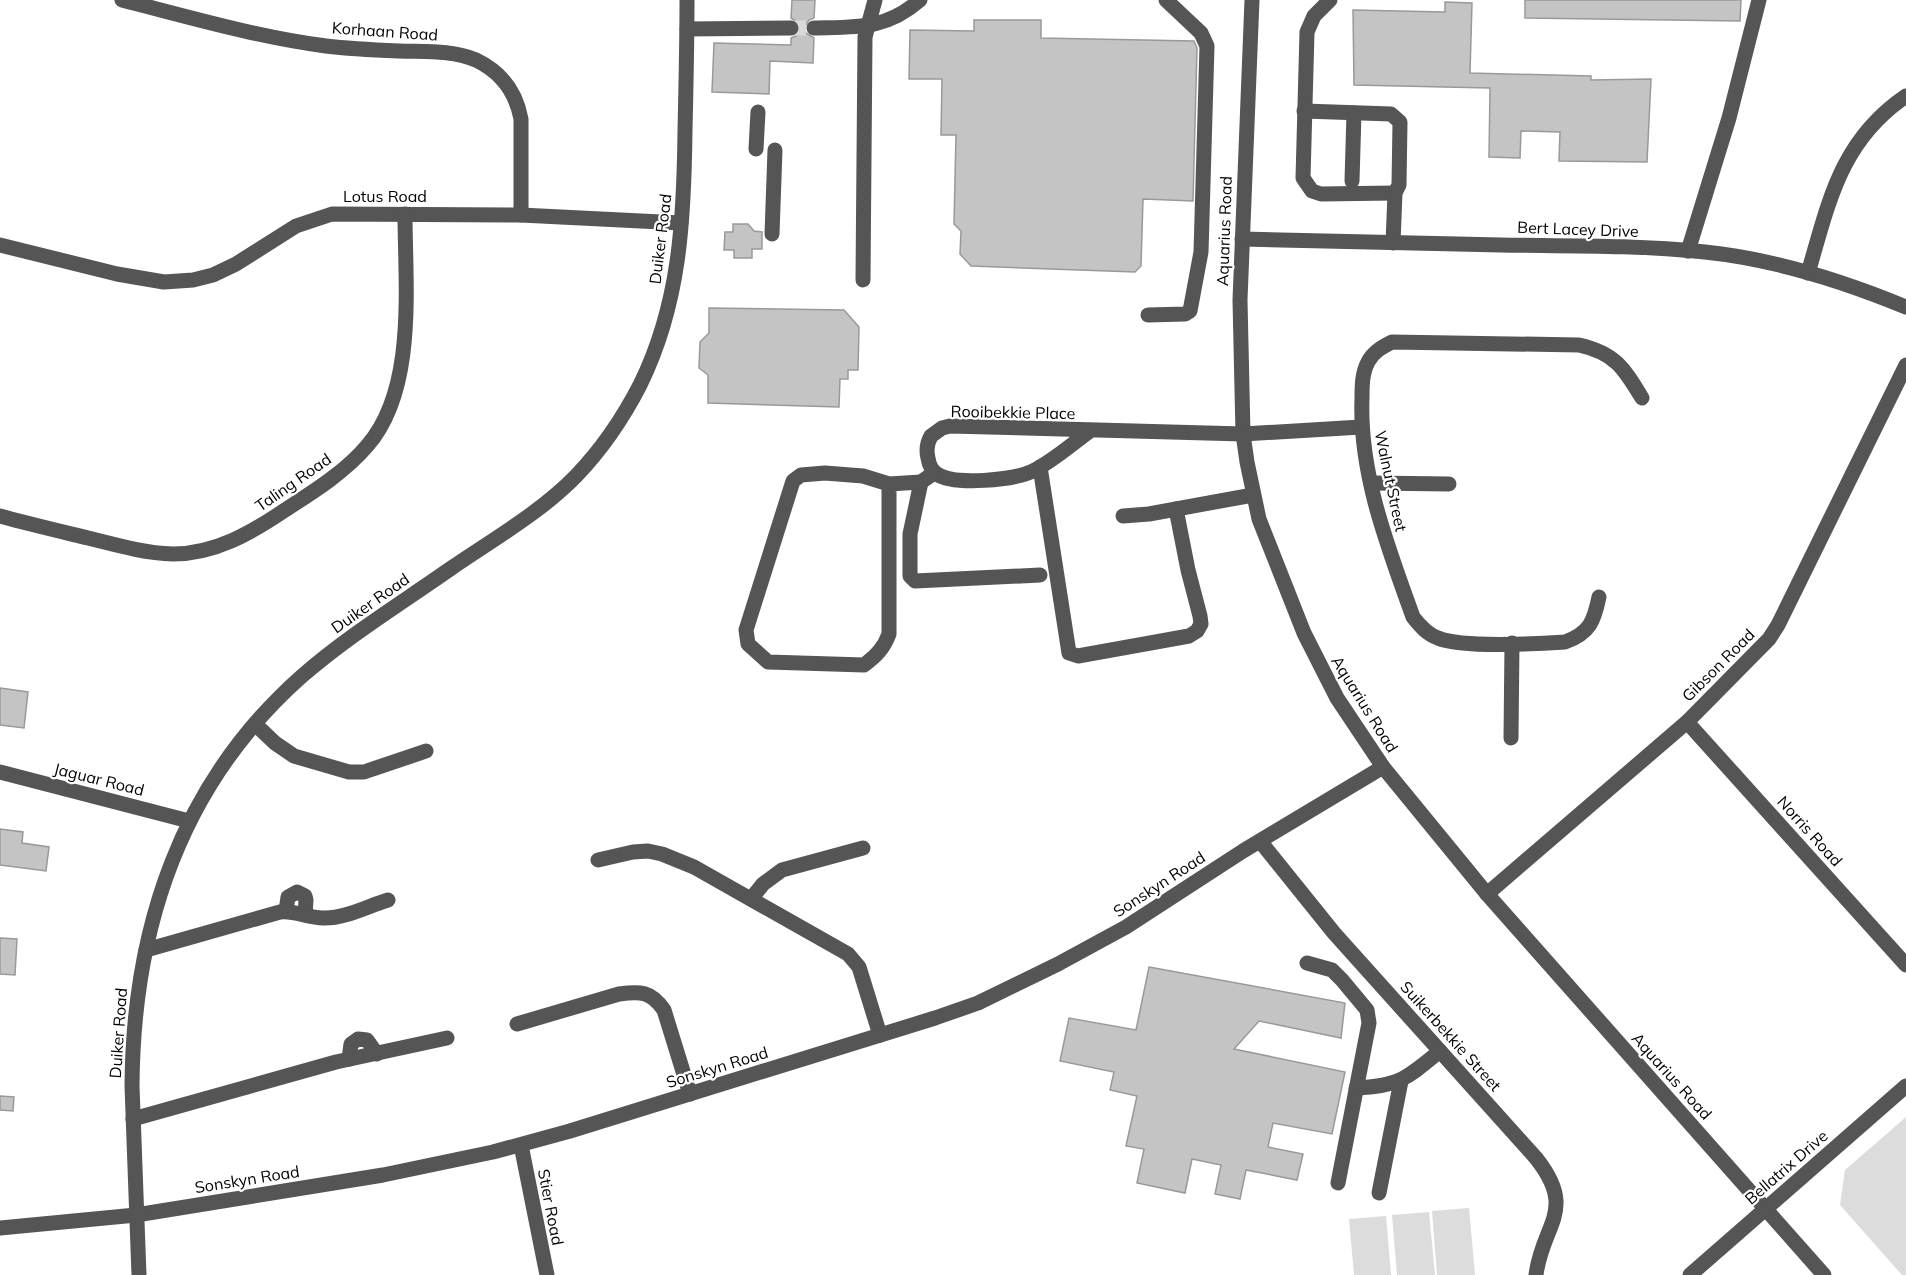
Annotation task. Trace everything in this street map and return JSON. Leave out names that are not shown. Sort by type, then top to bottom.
[{"type":"street","name":"Korhaan Road","points":[[122,0],[275,38],[355,49],[441,52],[460,55],[487,66],[508,86],[518,103],[521,119],[521,215]]},
{"type":"street","name":"Duiker Road","points":[[139,1275],[132,1055],[137,1008],[146,950],[162,889],[189,821],[226,760],[255,724],[300,677],[352,636],[532,514],[574,478],[602,446],[639,387],[656,350],[669,308],[678,262],[684,187],[687,0]]},
{"type":"street","points":[[863,280],[865,37],[875,0]]},
{"type":"street","points":[[814,28],[867,26],[893,18],[920,0]]},
{"type":"street","points":[[1148,315],[1185,314],[1190,311],[1201,252],[1207,46],[1201,33],[1166,0]]},
{"type":"street","points":[[1330,0],[1314,16],[1307,32],[1303,178],[1312,191],[1321,194],[1395,193]]},
{"type":"street","points":[[1688,251],[1729,118],[1759,0]]},
{"type":"street","name":"Aquarius Road","points":[[1252,1],[1242,239],[1240,364],[1243,434],[1259,519],[1304,633],[1337,698],[1383,766],[1487,894],[1824,1275]]},
{"type":"street","points":[[687,29],[791,28]]},
{"type":"street","points":[[1808,273],[1834,187],[1844,164],[1868,129],[1883,113],[1906,96]]},
{"type":"street","points":[[1305,111],[1391,114],[1400,122],[1399,185],[1395,193],[1393,243]]},
{"type":"street","points":[[756,149],[758,112]]},
{"type":"street","points":[[1352,181],[1354,113]]},
{"type":"street","points":[[772,234],[775,150]]},
{"type":"street","name":"Lotus Road","points":[[0,244],[144,280],[178,282],[221,271],[296,226],[332,214],[521,215],[681,223]]},
{"type":"street","name":"Taling Road","points":[[0,516],[130,549],[174,554],[194,552],[227,543],[256,529],[335,475],[368,447],[383,423],[396,392],[400,377],[405,318],[405,214]]},
{"type":"street","name":"Bert Lacey Drive","points":[[1242,239],[1608,247],[1688,251],[1761,261],[1808,273],[1877,295],[1906,307]]},
{"type":"street","name":"Walnut Street","points":[[1599,597],[1592,623],[1574,638],[1558,642],[1454,643],[1436,637],[1420,626],[1413,617],[1387,545],[1371,483],[1361,427],[1364,370],[1374,353],[1384,346],[1404,341],[1563,344],[1593,348],[1617,360],[1642,398]]},
{"type":"street","name":"Gibson Road","points":[[1487,894],[1687,722],[1760,650],[1778,625],[1906,365]]},
{"type":"street","name":"Rooibekkie Place","points":[[1090,431],[1040,467],[1018,476],[973,480],[951,479],[934,473],[928,459],[927,446],[931,436],[942,429],[960,426],[1243,434],[1361,427]]},
{"type":"street","points":[[1040,467],[1069,653],[1073,655],[1189,636],[1197,631],[1201,624],[1200,616],[1176,509]]},
{"type":"street","points":[[889,484],[889,634],[885,644],[875,657],[864,665],[768,662],[748,644],[746,630],[793,480],[801,475],[825,473],[863,476],[889,484],[921,482],[934,473]]},
{"type":"street","points":[[921,482],[910,534],[910,576],[912,579],[915,581],[1040,575]]},
{"type":"street","points":[[1371,483],[1449,484]]},
{"type":"street","points":[[1124,516],[1253,495]]},
{"type":"street","points":[[1511,738],[1512,643]]},
{"type":"street","name":"Norris Road","points":[[1687,722],[1906,964]]},
{"type":"street","points":[[255,724],[275,743],[294,756],[349,772],[364,772],[426,751]]},
{"type":"street","name":"Sonskyn Road","points":[[0,1228],[136,1215],[383,1175],[521,1145],[978,1003],[1058,964],[1126,927],[1383,766]]},
{"type":"street","name":"Jaguar Road","points":[[0,772],[189,821]]},
{"type":"street","name":"Suikerbekkie Street","points":[[1260,841],[1334,933],[1536,1158],[1551,1179],[1556,1192],[1555,1210],[1552,1227],[1536,1275]]},
{"type":"street","points":[[750,899],[763,884],[782,870],[863,848]]},
{"type":"street","points":[[598,860],[633,852],[648,851],[662,854],[694,867],[848,954],[856,961],[880,1035]]},
{"type":"street","points":[[286,911],[288,897],[297,892],[306,900],[304,915]]},
{"type":"street","points":[[146,950],[286,911],[332,918],[388,900]]},
{"type":"street","points":[[1307,963],[1332,970],[1367,1010],[1369,1023],[1338,1182]]},
{"type":"street","points":[[517,1024],[619,994],[646,993],[658,1000],[664,1010],[690,1094]]},
{"type":"street","points":[[133,1119],[349,1059],[351,1044],[358,1039],[367,1040],[377,1054],[447,1038]]},
{"type":"street","points":[[1356,1088],[1383,1087],[1401,1081],[1440,1051]]},
{"type":"street","points":[[1378,1194],[1401,1081]]},
{"type":"street","name":"Bellatrix Drive","points":[[1690,1275],[1906,1086]]},
{"type":"street","name":"Stier Road","points":[[521,1145],[547,1275]]},
{"type":"shaded area","points":[[1906,1117],[1906,1275],[1902,1275],[1840,1205],[1845,1170]]},
{"type":"shaded area","points":[[1469,1208],[1475,1275],[1437,1275],[1432,1211]]},
{"type":"shaded area","points":[[1429,1212],[1435,1275],[1397,1275],[1392,1215]]},
{"type":"shaded area","points":[[1386,1216],[1391,1275],[1354,1275],[1349,1219]]},
{"type":"building","points":[[792,0],[815,0],[814,18],[809,20],[804,28],[806,33],[814,38],[813,63],[770,61],[769,94],[712,92],[714,43],[791,45],[791,38],[796,36],[801,28],[799,23],[791,18]]},
{"type":"building","points":[[1525,0],[1741,0],[1740,21],[1525,18]]},
{"type":"building","points":[[1445,2],[1472,3],[1470,73],[1591,76],[1591,80],[1651,79],[1647,162],[1559,161],[1560,132],[1521,131],[1520,158],[1489,157],[1490,88],[1354,85],[1353,10],[1445,12]]},
{"type":"building","points":[[974,20],[1041,20],[1041,38],[1194,41],[1197,48],[1193,201],[1143,199],[1141,266],[1135,272],[971,266],[960,254],[961,231],[954,224],[956,135],[941,135],[942,79],[909,79],[910,30],[974,31]]},
{"type":"building","points":[[733,224],[748,224],[754,231],[762,232],[762,249],[752,249],[752,258],[734,258],[734,250],[724,250],[725,232],[733,232]]},
{"type":"building","points":[[709,308],[844,310],[859,327],[858,370],[848,370],[848,379],[840,379],[839,407],[708,403],[708,375],[699,368],[700,342],[709,333]]},
{"type":"building","points":[[0,688],[28,692],[24,728],[0,725]]},
{"type":"building","points":[[0,829],[23,832],[22,843],[49,847],[46,871],[0,865]]},
{"type":"building","points":[[0,938],[17,939],[15,975],[0,974]]},
{"type":"building","points":[[1149,967],[1345,1003],[1341,1038],[1259,1021],[1234,1049],[1345,1072],[1332,1134],[1273,1123],[1268,1147],[1303,1154],[1297,1180],[1246,1170],[1240,1199],[1215,1194],[1221,1165],[1192,1159],[1185,1193],[1137,1183],[1144,1149],[1126,1146],[1137,1096],[1110,1090],[1114,1072],[1060,1061],[1069,1018],[1136,1030]]},
{"type":"building","points":[[0,1096],[14,1097],[13,1111],[0,1110]]},
{"type":"tunnel","points":[[791,28],[814,28]]}]
